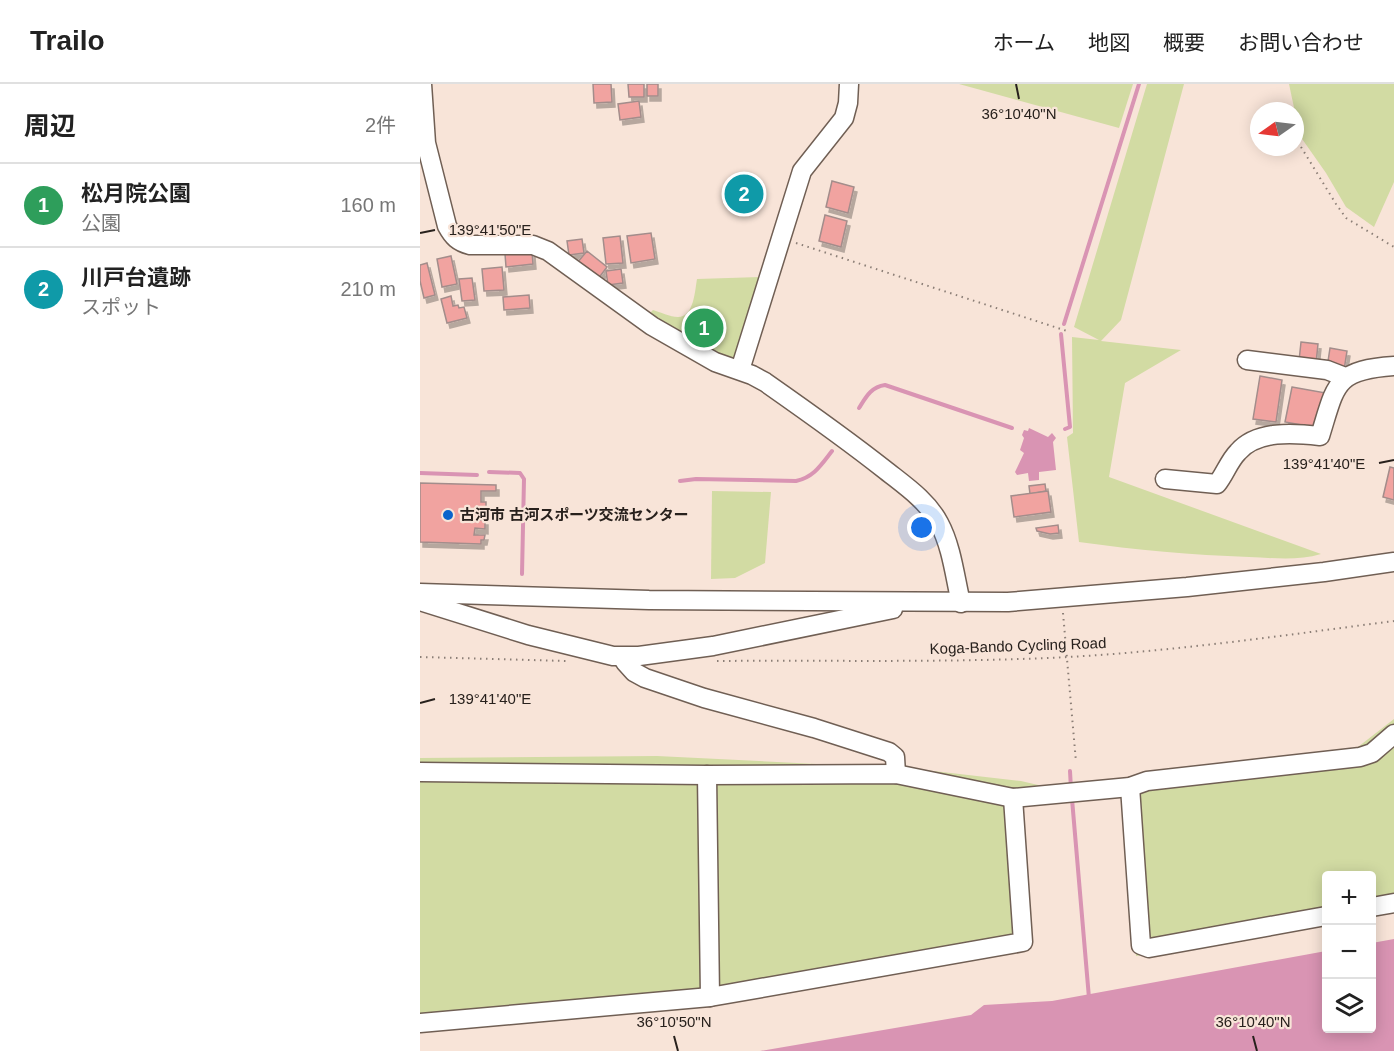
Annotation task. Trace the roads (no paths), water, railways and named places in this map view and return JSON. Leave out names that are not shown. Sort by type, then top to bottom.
[{"type":"street","points":[[740,370],[779,239],[805,165],[844,118],[849,84]]},
{"type":"street","points":[[422,88],[426,143],[447,226],[452,236],[470,245],[533,245],[548,251],[652,326],[715,362],[740,370],[765,382],[855,446],[913,492],[928,507],[939,523],[946,539],[961,603]]},
{"type":"street","points":[[1247,360],[1327,370],[1345,377]]},
{"type":"street","points":[[1165,478],[1217,484],[1238,451],[1246,445],[1282,432],[1320,436],[1331,397],[1338,383],[1345,377],[1384,366],[1394,366]]},
{"type":"street","points":[[420,593],[649,600],[1008,602],[1187,587],[1394,562]]},
{"type":"street","points":[[420,601],[528,635],[613,656],[627,657],[713,646],[924,603]]},
{"type":"street","points":[[627,657],[625,662],[634,672],[645,678],[704,698],[814,728],[889,752],[896,757],[896,774]]},
{"type":"street","points":[[420,772],[896,774],[1013,798],[1130,787],[1147,782],[1360,757],[1372,753],[1394,734]]},
{"type":"street","points":[[707,775],[710,997]]},
{"type":"street","points":[[1130,787],[1141,945],[1149,948],[1322,917]]},
{"type":"street","points":[[420,1023],[710,997],[1023,942],[1013,798]]},
{"type":"street","points":[[1376,907],[1394,903]]},
{"type":"waterway","points":[[1064,324],[1139,84]]},
{"type":"waterway","points":[[1061,334],[1070,427],[1065,429]]},
{"type":"waterway","points":[[859,408],[872,390],[885,385],[1012,428]]},
{"type":"waterway","points":[[680,481],[696,479],[796,481],[821,466],[832,451]]},
{"type":"waterway","points":[[489,472],[520,473],[524,479],[522,574]]},
{"type":"waterway","points":[[420,473],[477,475]]},
{"type":"waterway","points":[[1070,771],[1071,789]]},
{"type":"waterway","points":[[1072,799],[1089,998]]},
{"type":"place","name":"川戸台遺跡","points":[[744,194]]},
{"type":"place","name":"松月院公園","points":[[704,328]]},
{"type":"place","name":"古河市 古河スポーツ交流センター","points":[[448,515]]}]
